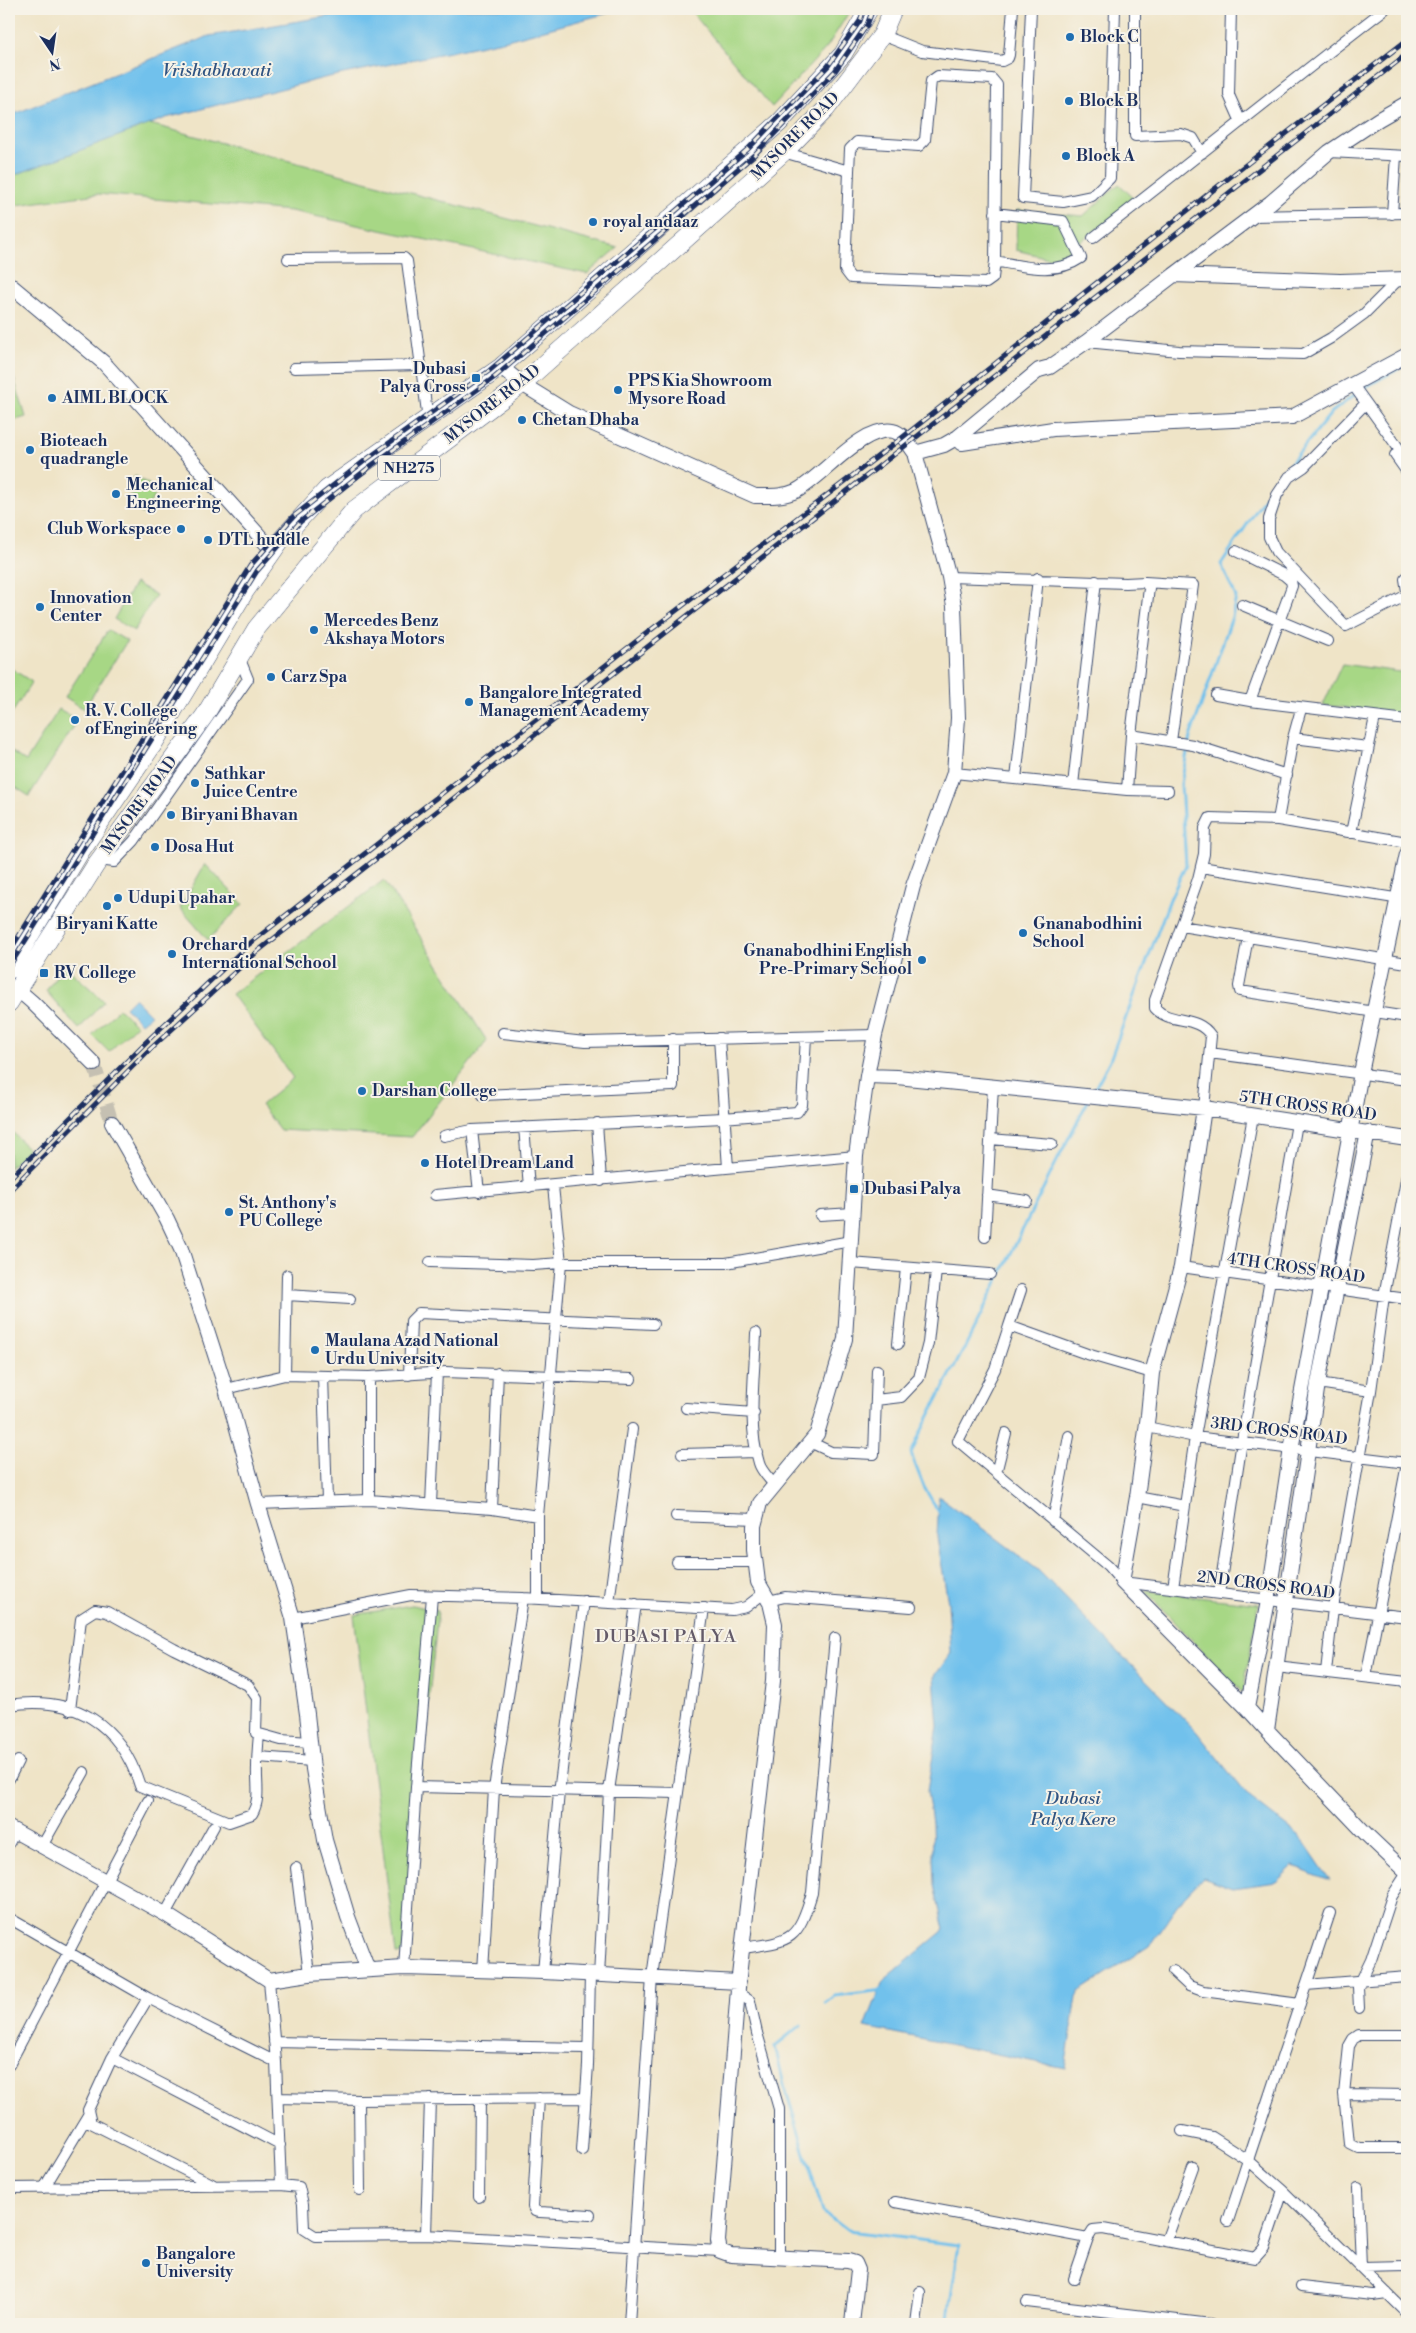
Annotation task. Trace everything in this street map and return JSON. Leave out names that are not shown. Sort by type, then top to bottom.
[{"type":"highway","name":"MYSORE ROAD","points":[[9,970],[80,852],[152,746],[245,591],[273,551],[327,489],[501,367],[787,117],[843,54],[868,9]]},
{"type":"highway","name":"MYSORE ROAD","points":[[13,996],[99,860],[205,715],[256,629],[354,510],[522,384],[783,152],[826,109],[882,35],[893,9]]},
{"type":"street","points":[[882,35],[922,51],[1002,62],[1009,55],[1013,9]]},
{"type":"street","points":[[1031,9],[1023,198],[1063,202],[1092,196],[1110,178],[1115,9]]},
{"type":"street","points":[[1136,9],[1136,136],[1181,134],[1194,138],[1202,152]]},
{"type":"street","points":[[1231,9],[1229,95],[1241,122]]},
{"type":"street","points":[[1093,238],[1385,9]]},
{"type":"street","points":[[938,76],[992,80],[997,85],[995,213],[993,278],[986,283],[851,278],[845,270],[850,149],[857,142],[919,146],[925,140],[931,81],[938,76]]},
{"type":"street","points":[[915,453],[944,445],[958,437],[1039,370],[1050,367],[1086,342],[1252,216],[1329,152],[1407,103]]},
{"type":"street","points":[[783,152],[849,171]]},
{"type":"street","points":[[1329,152],[1407,156]]},
{"type":"street","points":[[1392,214],[1396,156]]},
{"type":"street","points":[[995,213],[1063,221],[1081,258],[1060,266],[1045,269],[995,261]]},
{"type":"street","points":[[1252,216],[1407,213]]},
{"type":"street","points":[[288,259],[404,258],[407,261],[428,420]]},
{"type":"street","points":[[1174,275],[1340,281],[1403,279]]},
{"type":"street","points":[[1086,342],[1179,351],[1303,354],[1331,338],[1364,314],[1403,279]]},
{"type":"street","points":[[9,284],[104,363],[273,551]]},
{"type":"street","points":[[962,443],[1054,429],[1292,417],[1355,389],[1407,355]]},
{"type":"street","points":[[294,368],[421,365]]},
{"type":"street","points":[[501,367],[522,384],[569,413],[755,496],[778,497],[797,490],[846,450],[880,432],[894,431],[903,437],[915,453],[949,577],[954,606],[958,718],[954,772],[913,886],[875,1035],[867,1076],[856,1156],[845,1339],[817,1434],[760,1503],[756,1518],[754,1550],[758,1582],[766,1597],[775,1624],[773,1681],[739,1987],[722,2214],[718,2241],[720,2251]]},
{"type":"street","points":[[915,453],[928,456],[946,452],[962,443],[1044,378],[1050,367]]},
{"type":"street","points":[[1355,389],[1407,472]]},
{"type":"street","points":[[1364,405],[1407,460]]},
{"type":"street","points":[[1364,405],[1304,467],[1289,478],[1277,495],[1269,519],[1269,537],[1276,552],[1346,626],[1407,593],[1405,579],[1407,577]]},
{"type":"street","points":[[1236,551],[1284,575],[1292,581],[1292,586],[1250,701]]},
{"type":"street","points":[[949,577],[1038,578],[1194,585],[1171,741]]},
{"type":"street","points":[[1016,779],[1038,578]]},
{"type":"street","points":[[1073,785],[1096,581]]},
{"type":"street","points":[[1127,790],[1131,735],[1149,588],[1145,582]]},
{"type":"street","points":[[1242,605],[1328,641]]},
{"type":"street","points":[[1216,696],[1302,709],[1407,720]]},
{"type":"street","points":[[1278,820],[1293,738],[1302,709]]},
{"type":"street","points":[[1351,833],[1374,717]]},
{"type":"street","points":[[1131,735],[1188,744],[1287,775]]},
{"type":"street","points":[[1293,738],[1368,747]]},
{"type":"street","points":[[954,772],[1127,790],[1168,791]]},
{"type":"street","points":[[1122,1582],[1137,1497],[1147,1427],[1152,1373],[1181,1267],[1204,1108],[1211,1036],[1206,1029],[1194,1021],[1161,1015],[1155,1008],[1155,1000],[1201,866],[1204,854],[1205,828],[1210,818],[1278,820],[1407,842]]},
{"type":"street","points":[[1248,1708],[1268,1600],[1292,1447],[1361,1073],[1386,959],[1403,899],[1407,854]]},
{"type":"street","points":[[1201,866],[1403,899]]},
{"type":"street","points":[[1181,926],[1407,963]]},
{"type":"street","points":[[1248,937],[1239,986],[1240,991],[1407,1017]]},
{"type":"street","points":[[13,996],[32,1002],[94,1064]]},
{"type":"street","points":[[503,1033],[566,1041],[875,1035]]},
{"type":"street","points":[[444,1136],[472,1130],[723,1118],[797,1112],[802,1105],[806,1037]]},
{"type":"street","points":[[719,1038],[723,1118],[728,1168]]},
{"type":"street","points":[[483,1096],[673,1086],[673,1039]]},
{"type":"street","points":[[1210,1053],[1407,1080]]},
{"type":"street","name":"5TH CROSS ROAD","points":[[867,1076],[993,1086],[1204,1108],[1297,1123],[1352,1129],[1407,1139]]},
{"type":"street","points":[[986,1237],[993,1086]]},
{"type":"street","points":[[1173,1588],[1195,1437],[1254,1116]]},
{"type":"street","points":[[112,1123],[167,1219],[181,1249],[226,1389],[258,1504],[293,1618],[312,1761],[325,1840],[348,1917],[368,1970]]},
{"type":"street","points":[[597,1123],[601,1181]]},
{"type":"street","points":[[1219,1594],[1242,1441],[1297,1123]]},
{"type":"street","points":[[524,1127],[530,1187]]},
{"type":"street","points":[[472,1130],[479,1192]]},
{"type":"street","points":[[1266,1730],[1318,1383],[1368,1132]]},
{"type":"street","points":[[990,1139],[1052,1144]]},
{"type":"street","points":[[435,1195],[553,1186],[856,1156]]},
{"type":"street","points":[[1326,1672],[1333,1608],[1371,1391],[1384,1296],[1407,1175]]},
{"type":"street","points":[[538,1598],[538,1516],[553,1376],[561,1263],[553,1186]]},
{"type":"street","points":[[988,1195],[1027,1201]]},
{"type":"street","points":[[820,1214],[853,1213]]},
{"type":"street","points":[[430,1262],[533,1265],[561,1263],[726,1263],[851,1242]]},
{"type":"street","points":[[851,1263],[990,1274]]},
{"type":"street","name":"4TH CROSS ROAD","points":[[1181,1267],[1407,1299]]},
{"type":"street","points":[[898,1344],[906,1268]]},
{"type":"street","points":[[876,1400],[901,1397],[919,1378],[928,1343],[936,1271]]},
{"type":"street","points":[[285,1375],[287,1275]]},
{"type":"street","points":[[1021,1290],[995,1369],[958,1441],[1108,1566],[1248,1708],[1266,1730],[1367,1835],[1407,1873],[1392,1896],[1357,1993],[1358,2008]]},
{"type":"street","points":[[287,1295],[350,1299]]},
{"type":"street","points":[[409,1375],[411,1321],[418,1313],[653,1324]]},
{"type":"street","points":[[1009,1326],[1088,1354],[1152,1373]]},
{"type":"street","points":[[756,1333],[754,1413],[756,1452],[759,1464],[774,1485]]},
{"type":"street","points":[[810,1442],[831,1452],[873,1455],[875,1452],[877,1370]]},
{"type":"street","points":[[226,1389],[285,1375],[369,1378],[437,1372],[631,1379]]},
{"type":"street","points":[[431,1504],[437,1372]]},
{"type":"street","points":[[492,1509],[498,1373]]},
{"type":"street","points":[[323,1376],[327,1501]]},
{"type":"street","points":[[369,1378],[369,1500]]},
{"type":"street","points":[[1318,1383],[1371,1391]]},
{"type":"street","points":[[686,1408],[754,1413]]},
{"type":"street","name":"3RD CROSS ROAD","points":[[1147,1427],[1195,1437],[1292,1447],[1407,1464]]},
{"type":"street","points":[[609,1603],[632,1429]]},
{"type":"street","points":[[996,1473],[1006,1433]]},
{"type":"street","points":[[1054,1520],[1069,1436]]},
{"type":"street","points":[[682,1454],[756,1452]]},
{"type":"street","points":[[1366,1677],[1407,1464]]},
{"type":"street","points":[[1137,1497],[1185,1506]]},
{"type":"street","points":[[258,1504],[369,1500],[492,1509],[538,1516]]},
{"type":"street","points":[[676,1516],[756,1518]]},
{"type":"street","points":[[676,1562],[756,1562]]},
{"type":"street","name":"2ND CROSS ROAD","points":[[1122,1582],[1407,1618]]},
{"type":"street","points":[[293,1618],[411,1595],[538,1598],[732,1610],[746,1607],[766,1597],[911,1607]]},
{"type":"street","points":[[404,1968],[416,1787],[432,1596]]},
{"type":"street","points":[[483,1971],[494,1789],[523,1598]]},
{"type":"street","points":[[543,1972],[559,1792],[584,1601]]},
{"type":"street","points":[[582,2150],[586,2048],[609,1791],[636,1604]]},
{"type":"street","points":[[629,2324],[652,1977],[704,1608]]},
{"type":"street","points":[[70,1710],[81,1619],[95,1610],[107,1612],[248,1685],[257,1698],[255,1730],[259,1734],[281,1740],[310,1742]]},
{"type":"street","points":[[743,1948],[780,1942],[790,1938],[801,1923],[812,1893],[835,1638]]},
{"type":"street","points":[[1276,1667],[1407,1682]]},
{"type":"street","points":[[9,1705],[35,1702],[83,1714],[106,1727],[124,1750],[140,1786],[229,1822],[252,1814],[255,1809],[258,1794],[259,1734]]},
{"type":"street","points":[[258,1757],[312,1761]]},
{"type":"street","points":[[9,1779],[18,1761]]},
{"type":"street","points":[[42,1846],[84,1772]]},
{"type":"street","points":[[416,1787],[678,1794]]},
{"type":"street","points":[[9,2066],[148,1801]]},
{"type":"street","points":[[165,1914],[214,1826]]},
{"type":"street","points":[[11,1834],[42,1846],[165,1914],[269,1980],[309,1974],[404,1968],[652,1977],[739,1987],[750,2001],[757,2033],[779,2109],[779,2258]]},
{"type":"street","points":[[296,1868],[309,1974]]},
{"type":"street","points":[[1228,2220],[1330,1913]]},
{"type":"street","points":[[9,1918],[148,1998],[276,2062]]},
{"type":"street","points":[[1173,1972],[1189,1986],[1203,1991],[1300,2004]]},
{"type":"street","points":[[1306,1985],[1407,1977]]},
{"type":"street","points":[[269,1980],[276,2062],[281,2185]]},
{"type":"street","points":[[44,2188],[88,2115],[112,2058],[148,1998]]},
{"type":"street","points":[[1407,2034],[1359,2035],[1353,2039],[1349,2046],[1344,2094],[1349,2143],[1359,2148],[1407,2148]]},
{"type":"street","points":[[274,2042],[586,2048]]},
{"type":"street","points":[[112,2058],[280,2145]]},
{"type":"street","points":[[1344,2094],[1407,2095]]},
{"type":"street","points":[[278,2098],[430,2100],[585,2098]]},
{"type":"street","points":[[539,2098],[533,2207],[536,2211],[540,2212],[590,2215]]},
{"type":"street","points":[[479,2197],[480,2099]]},
{"type":"street","points":[[360,2100],[360,2190]]},
{"type":"street","points":[[426,2235],[430,2100]]},
{"type":"street","points":[[88,2115],[91,2123],[213,2185]]},
{"type":"street","points":[[1182,2131],[1212,2137],[1248,2160],[1283,2191],[1407,2313]]},
{"type":"street","points":[[1166,2241],[1193,2167]]},
{"type":"street","points":[[9,2188],[281,2185],[299,2187],[303,2204],[304,2229],[316,2236],[426,2235],[635,2248],[720,2251],[731,2255],[848,2261],[855,2264],[858,2270],[852,2324]]},
{"type":"street","points":[[1358,2188],[1361,2267]]},
{"type":"street","points":[[1074,2279],[1088,2238],[1093,2230],[1103,2229],[1255,2258],[1264,2248],[1283,2191]]},
{"type":"street","points":[[895,2202],[1088,2238]]},
{"type":"street","points":[[1361,2267],[1407,2266]]},
{"type":"street","points":[[1301,2288],[1372,2294],[1387,2293]]},
{"type":"street","points":[[916,2324],[920,2292]]},
{"type":"street","points":[[1027,2302],[1170,2322],[1211,2324]]},
{"type":"green space","points":[[689,9],[851,9],[827,47],[772,107]]},
{"type":"green space","points":[[150,124],[618,248],[587,274],[291,211],[97,194],[9,206],[9,177]]},
{"type":"green space","points":[[1119,184],[1136,200],[1056,260],[1016,250],[1017,210],[1083,216]]},
{"type":"green space","points":[[12,372],[26,417],[9,422],[9,373]]},
{"type":"green space","points":[[135,476],[158,490],[143,514],[130,506],[135,497],[126,491]]},
{"type":"green space","points":[[135,583],[156,595],[134,631],[114,619]]},
{"type":"green space","points":[[108,630],[127,641],[84,709],[65,697]]},
{"type":"green space","points":[[1342,664],[1407,673],[1407,715],[1323,705]]},
{"type":"green space","points":[[9,667],[32,682],[9,718]]},
{"type":"green space","points":[[59,709],[78,720],[29,796],[9,783],[9,750],[26,761]]},
{"type":"green space","points":[[205,864],[243,904],[208,940],[180,908]]},
{"type":"green space","name":"Darshan College","points":[[384,880],[487,1041],[412,1137],[280,1130],[261,1105],[293,1078],[232,994]]},
{"type":"green space","points":[[64,965],[104,1001],[79,1029],[46,991]]},
{"type":"green space","points":[[119,1008],[136,1025],[109,1052],[92,1035]]},
{"type":"green space","points":[[9,1128],[28,1149],[9,1168]]},
{"type":"green space","points":[[1145,1591],[1259,1604],[1243,1693]]},
{"type":"green space","points":[[412,1605],[438,1611],[402,1954],[396,1954],[354,1615]]},
{"type":"water","name":"Vrishabhavati","points":[[371,9],[623,9],[507,40],[324,78],[166,118],[9,177],[9,116],[209,36]]},
{"type":"water","points":[[134,998],[151,1015],[141,1023],[125,1007]]},
{"type":"water","name":"Dubasi Palya Kere","points":[[939,1496],[1038,1570],[1196,1731],[1248,1796],[1300,1836],[1330,1880],[1293,1866],[1276,1882],[1233,1888],[1203,1877],[1184,1897],[1149,1946],[1078,1992],[1065,2068],[865,2027],[883,1981],[944,1930],[934,1885],[932,1823],[927,1791],[938,1726],[934,1677],[951,1653],[948,1603],[937,1537]]},
{"type":"waterway","points":[[1092,1094],[1110,1060],[1170,899],[1186,865],[1181,784],[1190,737],[1232,617],[1236,597],[1221,564],[1273,485],[1332,412],[1364,388],[1407,364]]},
{"type":"waterway","points":[[940,1514],[924,1487],[911,1454],[1088,1101]]},
{"type":"waterway","points":[[825,2003],[834,1996],[884,1990]]},
{"type":"waterway","points":[[801,2025],[775,2046],[783,2081],[823,2212],[848,2231],[959,2245],[947,2324]]},
{"type":"tunnel","points":[[94,1064],[112,1123]]},
{"type":"railway","points":[[9,952],[250,566],[294,516],[367,459],[489,371],[748,149],[828,66],[860,21],[864,9]]},
{"type":"railway","points":[[9,967],[257,571],[300,522],[372,465],[495,377],[754,155],[835,71],[867,25],[873,9]]},
{"type":"railway","points":[[9,1179],[144,1044],[248,945],[643,636],[903,437],[1212,191],[1407,40]]},
{"type":"railway","points":[[9,1191],[147,1052],[258,951],[1407,54]]},
{"type":"place","name":"Block C","points":[[1070,37]]},
{"type":"place","name":"Block B","points":[[1069,101]]},
{"type":"place","name":"Block A","points":[[1066,156]]},
{"type":"place","name":"royal andaaz","points":[[593,222]]},
{"type":"place","name":"Dubasi Palya Cross","points":[[476,378]]},
{"type":"place","name":"PPS Kia Showroom Mysore Road","points":[[618,390]]},
{"type":"place","name":"AIML BLOCK","points":[[52,398]]},
{"type":"place","name":"Chetan Dhaba","points":[[522,420]]},
{"type":"place","name":"Bioteach quadrangle","points":[[30,450]]},
{"type":"place","name":"Mechanical Engineering","points":[[116,494]]},
{"type":"place","name":"Club Workspace","points":[[181,529]]},
{"type":"place","name":"DTL huddle","points":[[208,540]]},
{"type":"place","name":"Innovation Center","points":[[40,607]]},
{"type":"place","name":"Mercedes Benz Akshaya Motors","points":[[314,630]]},
{"type":"place","name":"Carz Spa","points":[[271,677]]},
{"type":"place","name":"Bangalore Integrated Management Academy","points":[[469,702]]},
{"type":"place","name":"R. V. College of Engineering","points":[[75,720]]},
{"type":"place","name":"Sathkar Juice Centre","points":[[195,783]]},
{"type":"place","name":"Biryani Bhavan","points":[[171,815]]},
{"type":"place","name":"Dosa Hut","points":[[155,847]]},
{"type":"place","name":"Udupi Upahar","points":[[118,898]]},
{"type":"place","name":"Biryani Katte","points":[[107,906]]},
{"type":"place","name":"Gnanabodhini School","points":[[1023,933]]},
{"type":"place","name":"Orchard International School","points":[[172,954]]},
{"type":"place","name":"Gnanabodhini English Pre-Primary School","points":[[922,960]]},
{"type":"place","name":"RV College","points":[[44,973]]},
{"type":"place","name":"Darshan College","points":[[362,1091]]},
{"type":"place","name":"Hotel Dream Land","points":[[425,1163]]},
{"type":"place","name":"Dubasi Palya","points":[[854,1189]]},
{"type":"place","name":"St. Anthony's PU College","points":[[229,1212]]},
{"type":"place","name":"Maulana Azad National Urdu University","points":[[315,1350]]},
{"type":"place","name":"Bangalore University","points":[[146,2263]]},
{"type":"district","name":"DUBASI PALYA","points":[[666,1636]]}]
